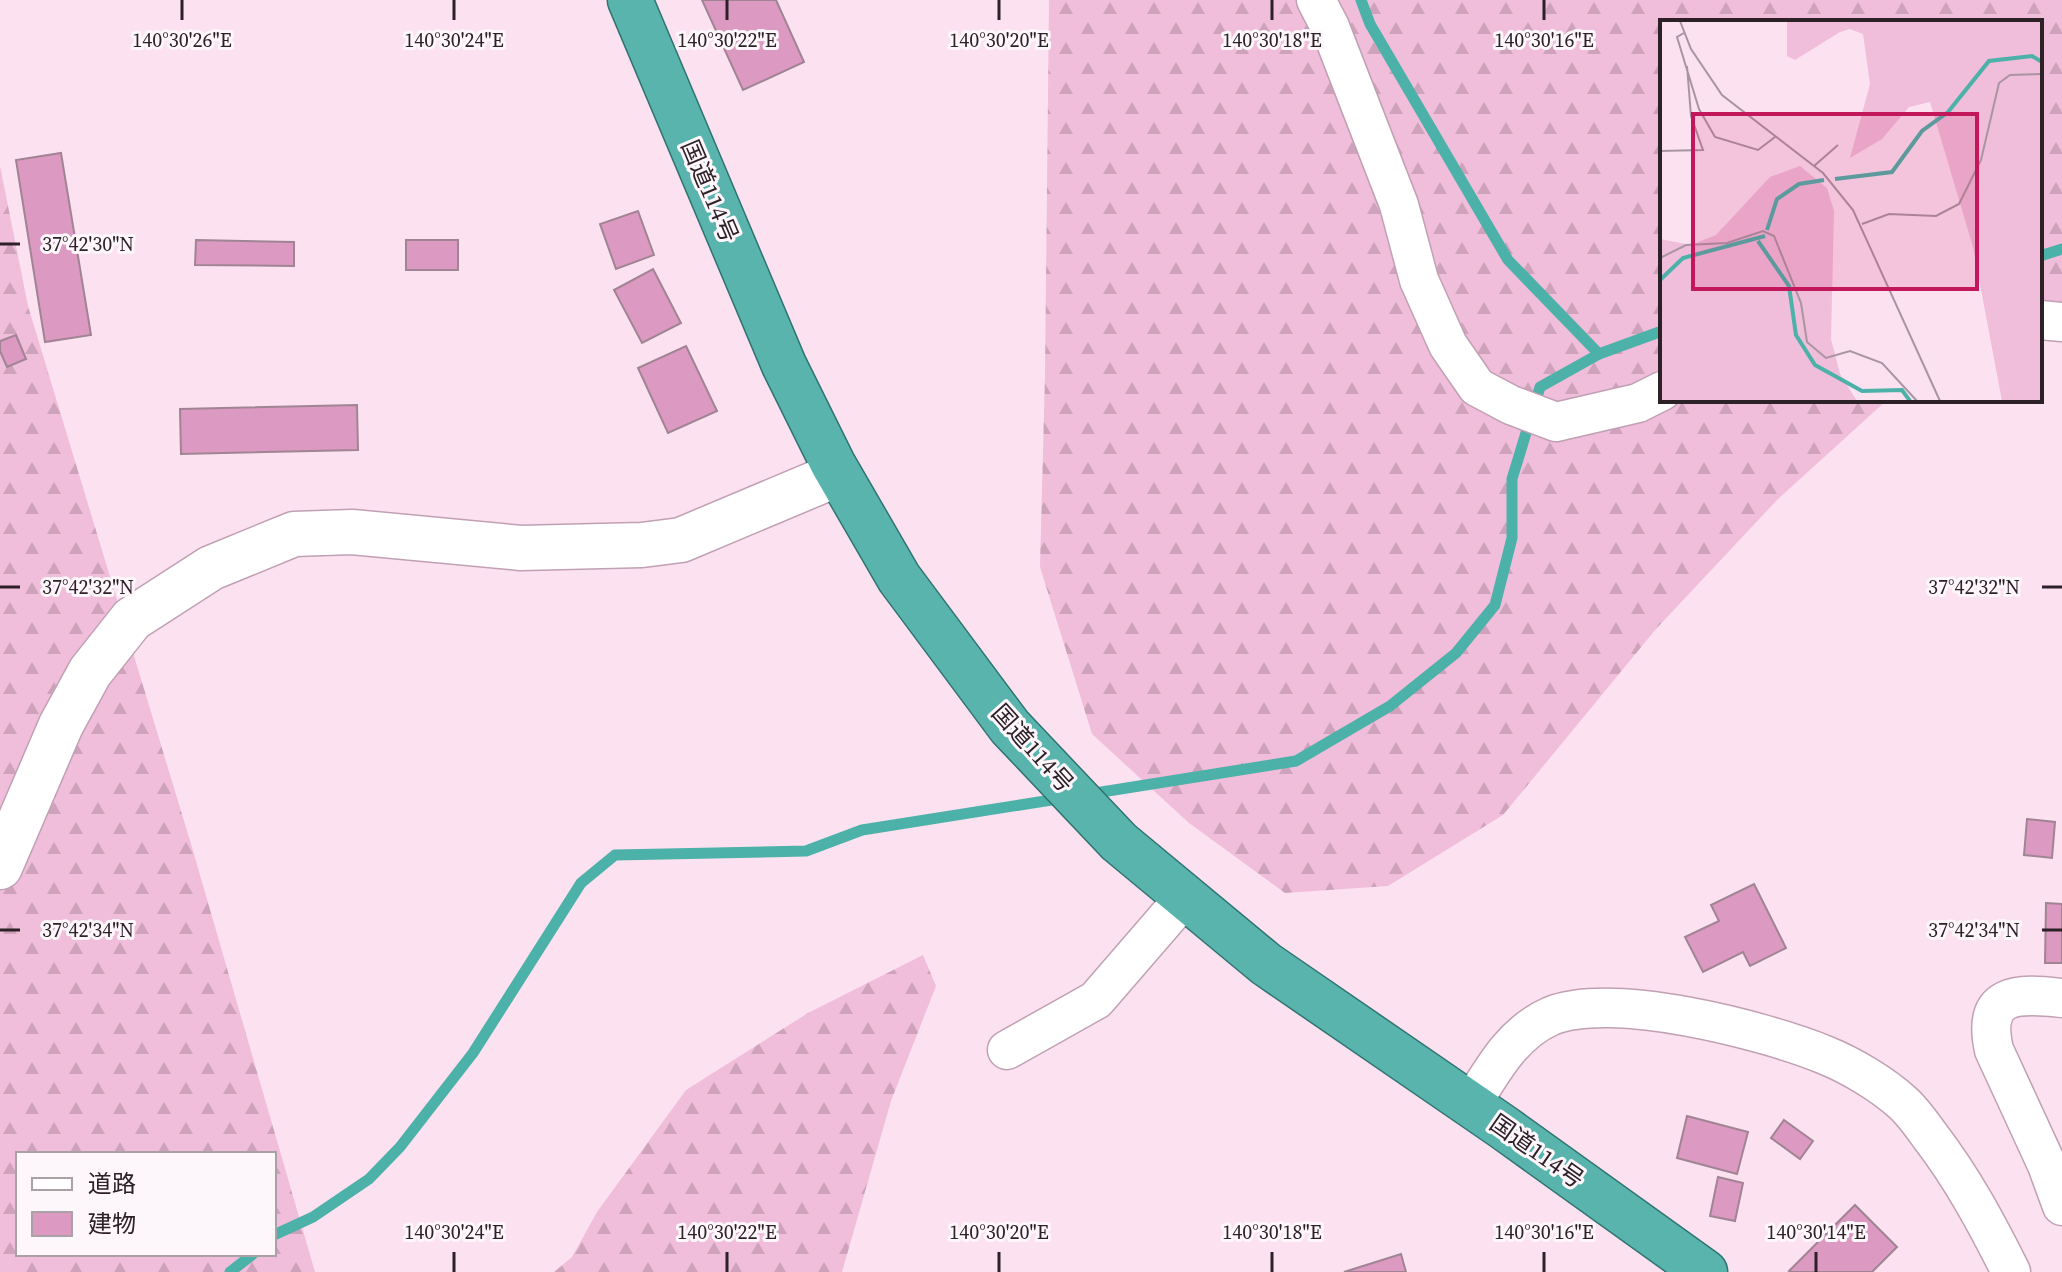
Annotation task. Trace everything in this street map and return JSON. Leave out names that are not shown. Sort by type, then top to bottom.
[{"type":"highway","name":"国道114号","points":[[630,0],[784,365],[838,474],[899,578],[1010,727],[1119,842],[1266,964],[1705,1272]]},
{"type":"street","points":[[1316,0],[1330,27],[1399,205],[1419,280],[1448,345],[1477,387],[1511,405],[1556,422],[1638,403],[1660,392]]},
{"type":"street","points":[[2042,320],[2062,322]]},
{"type":"street","points":[[0,867],[61,725],[90,672],[132,619],[211,568],[294,534],[352,532],[521,548],[642,545],[681,540],[838,474]]},
{"type":"street","points":[[1007,1050],[1096,1000],[1185,897]]},
{"type":"street","points":[[2062,998],[2018,996],[2001,1003],[1993,1011],[1990,1034],[1994,1050],[2047,1165],[2062,1206]]},
{"type":"street","points":[[1471,1105],[1513,1042],[1552,1016],[1592,1009],[1632,1009],[1674,1014],[1773,1037],[1827,1056],[1904,1103],[1955,1168],[1983,1214],[2011,1272]]},
{"type":"green space","points":[[1049,0],[2062,0],[2062,325],[2042,331],[2042,20],[1660,20],[1660,402],[1885,402],[1777,500],[1656,629],[1503,815],[1388,886],[1285,893],[1189,823],[1092,734],[1040,567]]},
{"type":"green space","points":[[0,166],[28,306],[191,844],[315,1272],[0,1272]]},
{"type":"green space","points":[[923,955],[936,986],[891,1101],[842,1272],[554,1272],[572,1257],[597,1212],[686,1090],[808,1013]]},
{"type":"building","points":[[702,0],[776,0],[804,62],[743,90]]},
{"type":"building","points":[[61,153],[91,335],[45,342],[16,160]]},
{"type":"building","points":[[638,211],[654,255],[616,269],[600,224]]},
{"type":"building","points":[[196,240],[294,242],[294,266],[195,265]]},
{"type":"building","points":[[406,240],[458,240],[458,270],[406,270]]},
{"type":"building","points":[[653,269],[681,323],[642,343],[614,290]]},
{"type":"building","points":[[16,335],[26,359],[7,367],[0,351],[0,341]]},
{"type":"building","points":[[686,346],[717,411],[668,433],[638,368]]},
{"type":"building","points":[[357,405],[358,450],[181,454],[180,409]]},
{"type":"building","points":[[2027,819],[2055,822],[2052,858],[2024,855]]},
{"type":"building","points":[[1754,884],[1786,948],[1750,966],[1743,952],[1703,972],[1685,937],[1719,921],[1711,905]]},
{"type":"building","points":[[2046,903],[2062,904],[2062,963],[2045,963]]},
{"type":"building","points":[[1687,1116],[1748,1132],[1737,1174],[1677,1158]]},
{"type":"building","points":[[1784,1120],[1813,1141],[1800,1159],[1771,1138]]},
{"type":"building","points":[[1718,1177],[1743,1183],[1735,1221],[1710,1216]]},
{"type":"building","points":[[1855,1205],[1897,1247],[1872,1272],[1789,1271]]},
{"type":"building","points":[[1401,1254],[1406,1272],[1344,1272]]},
{"type":"waterway","points":[[1361,0],[1370,24],[1508,260],[1599,354]]},
{"type":"waterway","points":[[2042,255],[2062,249]]},
{"type":"waterway","points":[[1089,794],[1296,761],[1390,706],[1456,653],[1495,605],[1512,538],[1512,479],[1540,387],[1599,354],[1660,332]]},
{"type":"waterway","points":[[276,1234],[313,1217],[369,1179],[400,1147],[473,1053],[581,883],[615,855],[806,851],[862,830],[1064,798]]},
{"type":"waterway","points":[[230,1272],[250,1256]]}]
